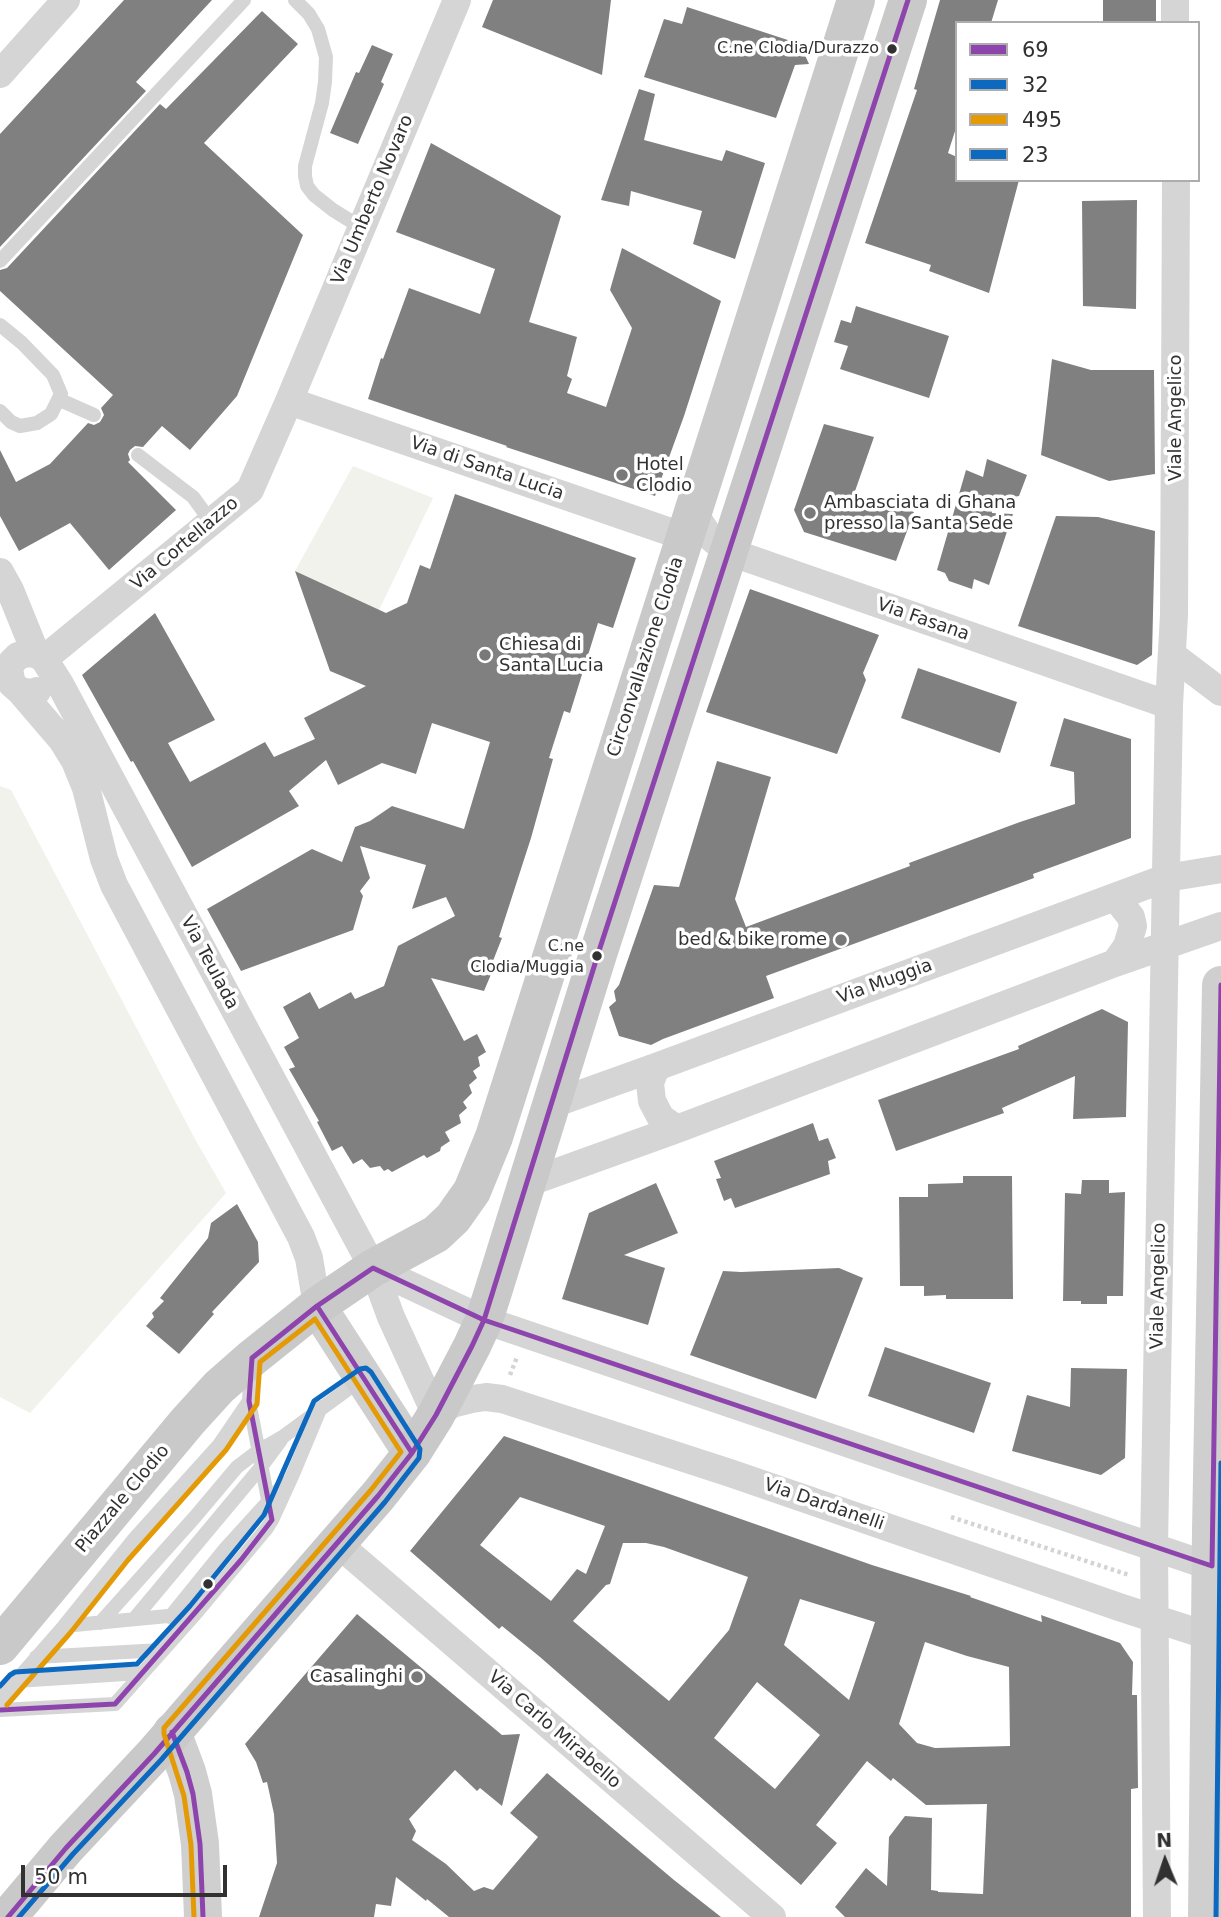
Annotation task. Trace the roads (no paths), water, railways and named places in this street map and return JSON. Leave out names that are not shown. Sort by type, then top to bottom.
[{"type":"main road","name":"Circonvallazione Clodia","points":[[373,1268],[436,1234],[453,1218],[477,1181],[494,1137],[856,0]]},
{"type":"main road","points":[[8,1914],[172,1732],[378,1496],[412,1453],[436,1415],[484,1320],[727,551],[908,0]]},
{"type":"main road","name":"Piazzale Clodio","points":[[18,1652],[188,1421],[219,1387],[317,1306],[373,1268]]},
{"type":"street","points":[[0,74],[66,0]]},
{"type":"street","name":"Via Umberto Novaro","points":[[289,401],[457,0]]},
{"type":"street","points":[[1175,0],[1175,21]]},
{"type":"street","name":"Viale Angelico","points":[[1157,1917],[1154,1546],[1172,655],[1176,182]]},
{"type":"street","name":"Via di Santa Lucia","points":[[289,401],[690,524]]},
{"type":"street","name":"Via Cortellazzo","points":[[10,683],[9,670],[18,656],[27,653],[43,661],[250,490],[289,401]]},
{"type":"street","name":"Via Fasana","points":[[690,524],[727,551],[1169,705]]},
{"type":"street","name":"Via Teulada","points":[[0,572],[43,661],[60,684],[373,1268]]},
{"type":"street","points":[[1172,655],[1221,692]]},
{"type":"street","points":[[10,683],[62,740],[80,772],[114,885],[301,1237],[309,1258],[317,1306],[412,1453]]},
{"type":"street","name":"Via Muggia","points":[[550,1105],[1166,878],[1221,869]]},
{"type":"street","points":[[1115,897],[1131,917],[1133,926],[1127,946],[1115,962]]},
{"type":"street","points":[[527,1183],[677,1129],[1115,962],[1221,926]]},
{"type":"street","points":[[1207,1917],[1216,1638],[1221,985]]},
{"type":"street","points":[[656,1067],[650,1083],[652,1101],[661,1118],[677,1129]]},
{"type":"street","points":[[373,1268],[484,1320],[1216,1568]]},
{"type":"street","points":[[373,1268],[391,1317],[436,1415]]},
{"type":"street","name":"Via Dardanelli","points":[[436,1415],[452,1405],[472,1399],[502,1399],[743,1477],[1216,1638]]},
{"type":"street","name":"Via Carlo Mirabello","points":[[337,1543],[772,1917]]},
{"type":"street","points":[[172,1732],[193,1794],[200,1844],[203,1917]]},
{"type":"lane","points":[[0,261],[244,0]]},
{"type":"lane","points":[[295,0],[309,14],[318,29],[326,57],[326,82],[322,103],[305,166],[307,186],[333,210],[362,228]]},
{"type":"lane","points":[[0,325],[53,375],[61,394],[60,400],[46,419],[28,425],[20,426],[10,422],[0,411]]},
{"type":"lane","points":[[60,400],[94,415]]},
{"type":"lane","points":[[138,455],[187,492],[212,523]]},
{"type":"lane","points":[[252,1358],[249,1401],[272,1520]]},
{"type":"lane","points":[[100,1623],[237,1467],[364,1377]]},
{"type":"lane","name":"Piazzale Clodio","points":[[0,1699],[16,1681],[18,1652],[64,1626],[121,1554],[219,1445],[249,1401]]},
{"type":"lane","points":[[0,1710],[115,1704],[197,1612],[272,1520],[321,1407]]},
{"type":"lane","points":[[134,1619],[284,1436]]},
{"type":"lane","points":[[170,1617],[293,1474]]},
{"type":"lane","points":[[64,1626],[170,1617],[197,1612]]},
{"type":"lane","points":[[18,1652],[161,1650]]},
{"type":"lane","points":[[16,1681],[141,1673]]},
{"type":"place","name":"C.ne Clodia/Durazzo","points":[[892,49]]},
{"type":"place","name":"Hotel Clodio","points":[[622,475]]},
{"type":"place","name":"Ambasciata di Ghana presso la Santa Sede","points":[[810,513]]},
{"type":"place","name":"Chiesa di Santa Lucia","points":[[485,655]]},
{"type":"place","name":"bed & bike rome","points":[[841,940]]},
{"type":"place","name":"C.ne Clodia/Muggia","points":[[597,956]]},
{"type":"place","name":"Casalinghi","points":[[417,1677]]}]
